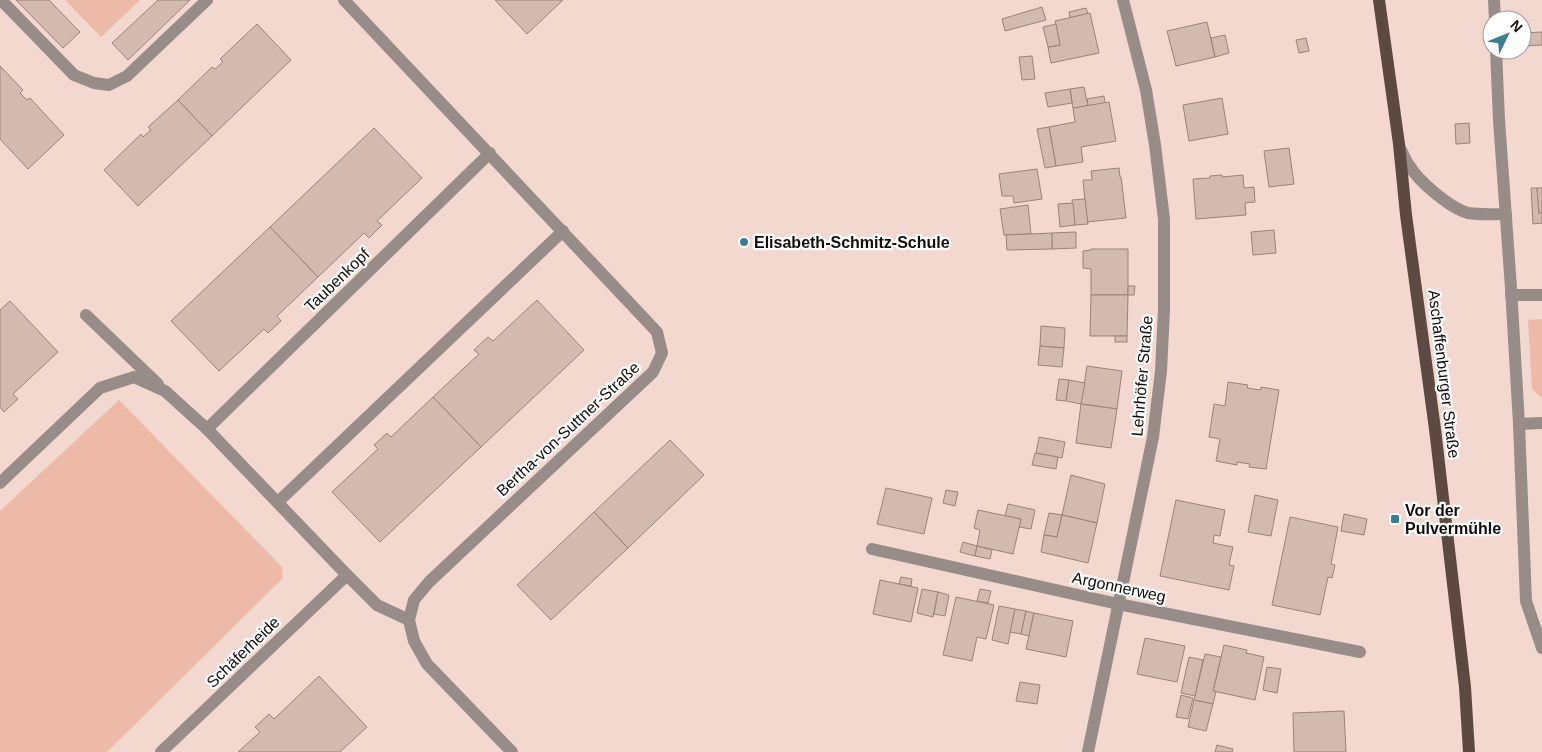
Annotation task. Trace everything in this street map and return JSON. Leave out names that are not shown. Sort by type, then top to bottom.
[{"type":"main road","name":"Aschaffenburger Straße","points":[[1379,0],[1399,144],[1406,215],[1456,604],[1465,688],[1469,752]]},
{"type":"street","points":[[1,0],[74,75],[94,83],[109,85],[128,76],[207,0]]},
{"type":"street","name":"Bertha-von-Suttner-Straße","points":[[344,0],[657,332],[662,353],[653,372],[430,582],[414,600],[409,620]]},
{"type":"street","name":"Lehrhöfer Straße","points":[[1088,752],[1153,437],[1158,406],[1164,310],[1164,219],[1152,126],[1137,50],[1123,0]]},
{"type":"street","points":[[1496,60],[1519,424],[1526,601],[1542,648]]},
{"type":"street","points":[[1399,144],[1409,166],[1450,204],[1466,212],[1484,215],[1506,214]]},
{"type":"street","name":"Taubenkopf","points":[[207,429],[490,154]]},
{"type":"street","points":[[278,502],[563,231]]},
{"type":"street","points":[[1512,296],[1542,295]]},
{"type":"street","points":[[86,315],[207,429],[377,605],[409,620],[414,641],[427,664],[512,752]]},
{"type":"street","points":[[0,483],[100,388],[134,377],[165,391]]},
{"type":"street","points":[[1519,424],[1542,423]]},
{"type":"street","name":"Argonnerweg","points":[[872,549],[1118,604],[1360,652]]},
{"type":"street","name":"Schäferheide","points":[[161,752],[347,575]]},
{"type":"shaded area","points":[[65,0],[140,0],[101,37]]},
{"type":"shaded area","points":[[1542,319],[1542,398],[1532,389],[1528,320]]},
{"type":"shaded area","points":[[119,400],[282,567],[283,578],[107,752],[0,752],[0,511]]},
{"type":"building","points":[[16,0],[49,0],[80,32],[63,48]]},
{"type":"building","points":[[158,0],[190,0],[128,60],[112,43]]},
{"type":"building","points":[[495,0],[563,0],[527,34]]},
{"type":"building","points":[[1042,7],[1046,20],[1005,31],[1002,19]]},
{"type":"building","points":[[1086,8],[1088,14],[1070,18],[1069,12]]},
{"type":"building","points":[[1090,13],[1099,53],[1051,63],[1048,47],[1060,45],[1055,21]]},
{"type":"building","points":[[1207,22],[1215,57],[1176,66],[1167,31]]},
{"type":"building","points":[[257,24],[291,60],[212,136],[178,100],[212,67],[215,69],[223,62],[220,59]]},
{"type":"building","points":[[1056,24],[1060,45],[1048,47],[1043,27]]},
{"type":"building","points":[[1542,32],[1542,45],[1532,46],[1532,33]]},
{"type":"building","points":[[1225,35],[1229,53],[1215,57],[1211,38]]},
{"type":"building","points":[[1306,38],[1309,51],[1299,53],[1296,40]]},
{"type":"building","points":[[1032,56],[1035,79],[1022,80],[1019,57]]},
{"type":"building","points":[[0,66],[23,90],[20,93],[27,100],[30,98],[64,135],[28,169],[0,139]]},
{"type":"building","points":[[1084,87],[1088,106],[1073,108],[1070,89]]},
{"type":"building","points":[[1070,89],[1072,103],[1048,107],[1045,93]]},
{"type":"building","points":[[1104,96],[1105,103],[1088,106],[1087,99]]},
{"type":"building","points":[[1222,98],[1228,134],[1189,141],[1183,105]]},
{"type":"building","points":[[178,100],[212,136],[138,206],[104,170],[141,134],[143,137],[151,130],[148,127]]},
{"type":"building","points":[[1109,102],[1116,141],[1081,147],[1083,162],[1056,166],[1049,127],[1075,122],[1073,108]]},
{"type":"building","points":[[1469,123],[1470,143],[1456,144],[1455,124]]},
{"type":"building","points":[[1049,127],[1056,166],[1045,168],[1037,129]]},
{"type":"building","points":[[374,128],[422,178],[377,221],[382,225],[369,238],[364,233],[318,277],[270,227]]},
{"type":"building","points":[[1289,148],[1294,184],[1269,187],[1264,151]]},
{"type":"building","points":[[1119,168],[1126,218],[1087,222],[1083,180],[1092,180],[1091,171]]},
{"type":"building","points":[[1037,169],[1042,199],[1014,203],[1013,196],[1002,196],[999,174]]},
{"type":"building","points":[[1222,175],[1222,177],[1243,175],[1244,188],[1254,187],[1255,202],[1245,203],[1246,215],[1196,219],[1193,179]]},
{"type":"building","points":[[1531,188],[1537,188],[1539,213],[1542,213],[1542,223],[1533,224]]},
{"type":"building","points":[[1537,188],[1542,188],[1542,213],[1539,213]]},
{"type":"building","points":[[1085,199],[1088,224],[1075,225],[1072,200]]},
{"type":"building","points":[[1073,203],[1075,225],[1060,227],[1058,204]]},
{"type":"building","points":[[1028,205],[1031,234],[1004,235],[1000,209]]},
{"type":"building","points":[[270,227],[318,277],[277,316],[281,321],[268,333],[264,329],[219,371],[171,321]]},
{"type":"building","points":[[1274,230],[1276,253],[1253,255],[1251,232]]},
{"type":"building","points":[[1076,232],[1076,248],[1052,249],[1052,233]]},
{"type":"building","points":[[1052,233],[1052,249],[1007,250],[1006,235]]},
{"type":"building","points":[[1091,249],[1128,249],[1128,295],[1091,295],[1091,269],[1083,268],[1083,251]]},
{"type":"building","points":[[1128,286],[1135,286],[1134,295],[1128,295]]},
{"type":"building","points":[[1091,295],[1128,295],[1127,336],[1090,336]]},
{"type":"building","points":[[537,300],[584,350],[481,447],[433,397],[479,354],[474,350],[488,337],[493,341]]},
{"type":"building","points":[[10,301],[58,352],[13,394],[18,399],[4,412],[0,407],[0,310]]},
{"type":"building","points":[[1041,326],[1065,328],[1064,348],[1040,346]]},
{"type":"building","points":[[1115,336],[1127,336],[1127,342],[1115,342]]},
{"type":"building","points":[[1040,346],[1064,348],[1062,367],[1038,365]]},
{"type":"building","points":[[1087,366],[1122,371],[1117,409],[1081,404]]},
{"type":"building","points":[[1059,379],[1069,380],[1066,401],[1056,400]]},
{"type":"building","points":[[1069,380],[1085,383],[1081,404],[1066,401]]},
{"type":"building","points":[[1228,382],[1248,385],[1247,388],[1261,390],[1261,387],[1279,390],[1266,469],[1249,467],[1250,464],[1237,462],[1237,465],[1216,461],[1220,439],[1209,437],[1214,404],[1225,406]]},
{"type":"building","points":[[433,397],[481,447],[380,542],[332,492],[378,449],[374,445],[387,433],[391,437]]},
{"type":"building","points":[[1081,404],[1117,409],[1111,448],[1076,443]]},
{"type":"building","points":[[1039,437],[1065,442],[1062,458],[1036,453]]},
{"type":"building","points":[[670,440],[704,475],[628,548],[594,512]]},
{"type":"building","points":[[1035,453],[1058,457],[1056,469],[1032,465]]},
{"type":"building","points":[[1071,475],[1105,484],[1097,523],[1062,515]]},
{"type":"building","points":[[886,488],[932,498],[924,534],[877,524]]},
{"type":"building","points":[[946,490],[958,492],[955,506],[943,503]]},
{"type":"building","points":[[1255,495],[1278,500],[1271,536],[1248,532]]},
{"type":"building","points":[[1176,500],[1225,510],[1220,536],[1214,535],[1213,543],[1233,547],[1229,565],[1234,566],[1229,590],[1160,576]]},
{"type":"building","points":[[1008,504],[1035,510],[1031,529],[1019,527],[1021,519],[1005,516]]},
{"type":"building","points":[[978,510],[1021,519],[1013,554],[977,546],[980,530],[974,528]]},
{"type":"building","points":[[594,512],[628,548],[551,620],[517,585]]},
{"type":"building","points":[[1049,513],[1062,515],[1057,537],[1044,535]]},
{"type":"building","points":[[1344,514],[1367,519],[1364,535],[1341,531]]},
{"type":"building","points":[[1062,515],[1097,523],[1088,563],[1041,552],[1044,535],[1057,537]]},
{"type":"building","points":[[1290,517],[1338,527],[1331,564],[1335,565],[1332,578],[1328,577],[1320,615],[1272,605]]},
{"type":"building","points":[[963,542],[977,546],[975,556],[960,552]]},
{"type":"building","points":[[977,546],[992,550],[990,559],[975,556]]},
{"type":"building","points":[[901,577],[912,579],[911,586],[899,584]]},
{"type":"building","points":[[880,580],[918,588],[911,622],[873,614]]},
{"type":"building","points":[[922,589],[938,592],[933,617],[917,613]]},
{"type":"building","points":[[980,589],[991,591],[988,603],[977,601]]},
{"type":"building","points":[[938,592],[949,595],[945,616],[934,614]]},
{"type":"building","points":[[956,597],[994,605],[986,639],[977,637],[972,661],[943,655]]},
{"type":"building","points":[[999,606],[1015,609],[1008,644],[992,640]]},
{"type":"building","points":[[1015,609],[1026,611],[1021,634],[1010,632]]},
{"type":"building","points":[[1026,611],[1034,613],[1029,636],[1021,634]]},
{"type":"building","points":[[1034,613],[1073,621],[1066,657],[1026,649]]},
{"type":"building","points":[[1145,638],[1185,646],[1177,682],[1137,674]]},
{"type":"building","points":[[1224,645],[1247,650],[1246,653],[1264,657],[1255,700],[1213,691]]},
{"type":"building","points":[[1205,654],[1221,657],[1213,691],[1216,691],[1213,704],[1194,700]]},
{"type":"building","points":[[1189,657],[1203,660],[1195,696],[1181,693]]},
{"type":"building","points":[[1267,667],[1281,669],[1277,693],[1263,690]]},
{"type":"building","points":[[319,676],[367,727],[340,752],[238,752],[260,732],[255,727],[269,714],[274,719]]},
{"type":"building","points":[[1020,682],[1040,685],[1037,704],[1016,701]]},
{"type":"building","points":[[1181,695],[1193,698],[1188,719],[1176,717]]},
{"type":"building","points":[[1194,700],[1213,704],[1206,731],[1188,727]]},
{"type":"building","points":[[1344,711],[1346,752],[1294,752],[1293,713]]},
{"type":"building","points":[[1217,745],[1233,749],[1232,752],[1215,752]]},
{"type":"place","name":"Elisabeth-Schmitz-Schule","points":[[744,242]]},
{"type":"place","name":"Vor der Pulvermühle","points":[[1395,519]]}]
